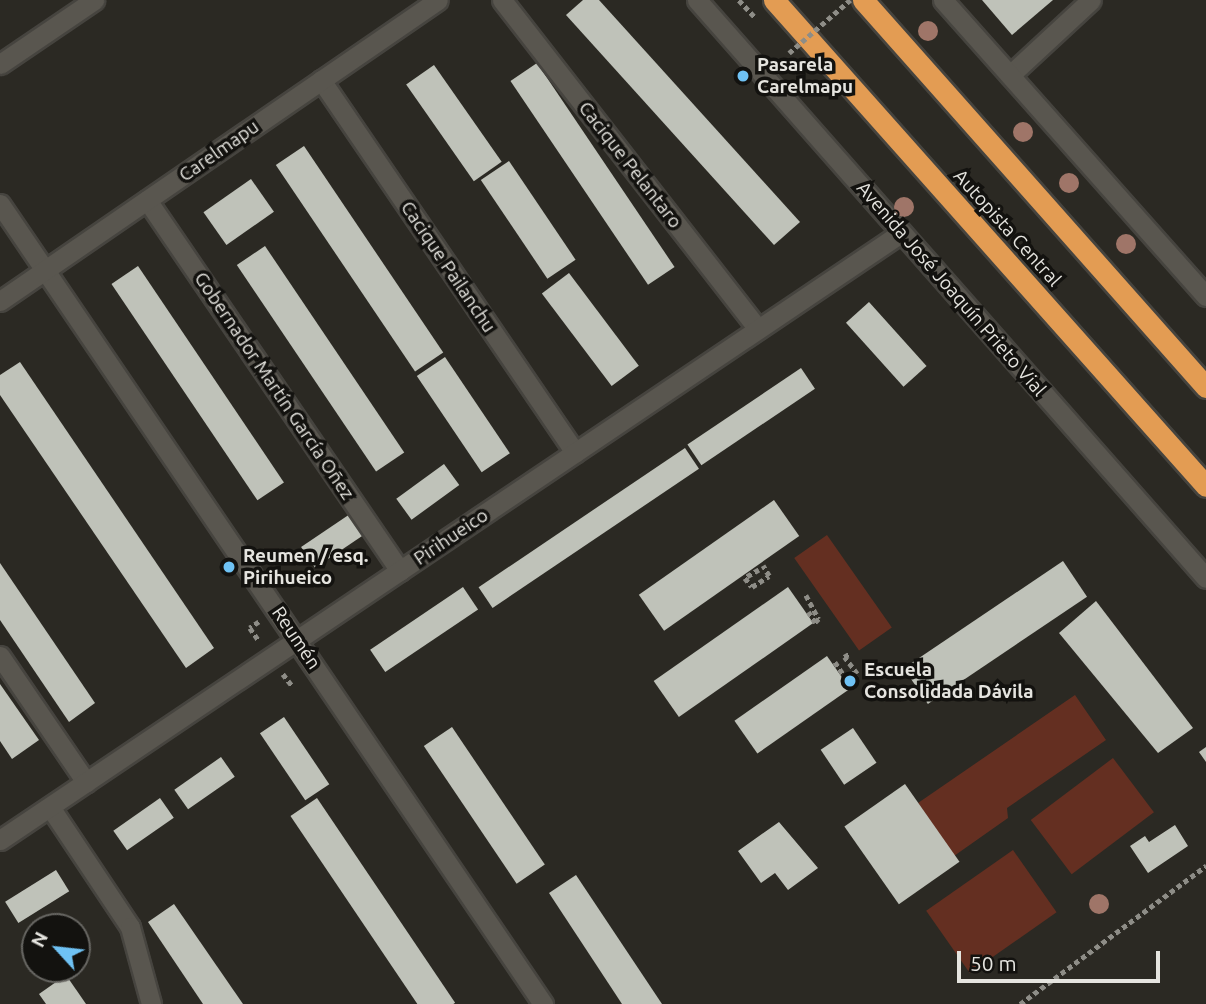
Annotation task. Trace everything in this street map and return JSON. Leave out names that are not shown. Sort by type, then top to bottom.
[{"type":"highway","name":"Autopista Central","points":[[774,0],[1206,486]]},
{"type":"highway","points":[[863,0],[1206,387]]},
{"type":"street","points":[[0,64],[94,0]]},
{"type":"street","name":"Carelmapu","points":[[0,301],[438,0]]},
{"type":"street","name":"Cacique Pelantaro","points":[[502,0],[758,329]]},
{"type":"street","name":"Avenida José Joaquín Prieto Vial","points":[[697,0],[1206,578]]},
{"type":"street","points":[[943,0],[1206,296]]},
{"type":"street","points":[[1010,75],[1091,0]]},
{"type":"street","name":"Cacique Pailanchu","points":[[321,80],[575,453]]},
{"type":"street","name":"Gobernador Martín García Oñez","points":[[147,200],[400,571]]},
{"type":"street","name":"Reumén","points":[[0,204],[47,269],[543,1004]]},
{"type":"street","name":"Pirihueico","points":[[0,840],[901,233]]},
{"type":"street","points":[[0,656],[86,782]]},
{"type":"street","points":[[50,807],[130,927],[152,1004]]},
{"type":"path","points":[[789,54],[850,0]]},
{"type":"path","points":[[761,568],[769,576],[752,587],[745,578],[761,568]]},
{"type":"path","points":[[806,595],[803,597],[819,620],[815,623],[808,612]]},
{"type":"path","points":[[835,662],[848,681],[856,674],[844,657],[849,654]]},
{"type":"path","points":[[1020,1004],[1206,866]]},
{"type":"shaded area","points":[[827,535],[892,628],[859,651],[794,558]]},
{"type":"shaded area","points":[[1075,695],[1106,740],[1007,808],[1008,818],[954,856],[918,803]]},
{"type":"shaded area","points":[[1113,758],[1154,812],[1072,874],[1031,820]]},
{"type":"shaded area","points":[[1013,850],[1057,912],[970,973],[926,911]]},
{"type":"building","points":[[583,0],[599,0],[800,222],[774,245],[566,15]]},
{"type":"building","points":[[982,0],[1053,0],[1012,35]]},
{"type":"building","points":[[537,63],[675,267],[648,285],[510,81]]},
{"type":"building","points":[[434,65],[502,162],[474,181],[406,85]]},
{"type":"building","points":[[304,146],[443,352],[415,371],[276,165]]},
{"type":"building","points":[[509,161],[576,260],[547,279],[481,180]]},
{"type":"building","points":[[251,179],[274,212],[226,245],[203,212]]},
{"type":"building","points":[[265,246],[404,452],[376,471],[237,265]]},
{"type":"building","points":[[138,266],[284,482],[257,500],[111,284]]},
{"type":"building","points":[[569,273],[639,366],[612,386],[542,293]]},
{"type":"building","points":[[869,302],[927,366],[904,387],[846,323]]},
{"type":"building","points":[[445,357],[510,453],[482,472],[417,376]]},
{"type":"building","points":[[20,362],[214,648],[186,668],[0,395],[0,375]]},
{"type":"building","points":[[801,368],[815,389],[701,465],[687,445]]},
{"type":"building","points":[[685,448],[699,469],[493,608],[479,587]]},
{"type":"building","points":[[444,464],[459,485],[412,520],[396,499]]},
{"type":"building","points":[[774,500],[799,536],[664,631],[639,595]]},
{"type":"building","points":[[350,514],[364,535],[315,568],[301,547]]},
{"type":"building","points":[[1063,561],[1087,597],[928,704],[904,668]]},
{"type":"building","points":[[0,563],[95,703],[69,722],[0,620]]},
{"type":"building","points":[[463,587],[478,609],[385,672],[370,650]]},
{"type":"building","points":[[788,587],[813,623],[679,717],[654,681]]},
{"type":"building","points":[[1096,601],[1193,728],[1158,753],[1059,633]]},
{"type":"building","points":[[827,656],[850,689],[757,754],[734,721]]},
{"type":"building","points":[[0,684],[39,740],[12,759],[0,741]]},
{"type":"building","points":[[284,717],[329,784],[305,800],[260,733]]},
{"type":"building","points":[[452,727],[545,865],[517,884],[424,746]]},
{"type":"building","points":[[853,728],[876,763],[844,785],[821,750]]},
{"type":"building","points":[[1206,747],[1206,762],[1199,752]]},
{"type":"building","points":[[221,757],[235,777],[188,809],[174,790]]},
{"type":"building","points":[[905,784],[959,862],[899,904],[844,826]]},
{"type":"building","points":[[160,798],[174,818],[127,850],[113,831]]},
{"type":"building","points":[[317,798],[455,1003],[417,1004],[290,816]]},
{"type":"building","points":[[779,822],[818,868],[788,890],[775,873],[761,883],[738,851]]},
{"type":"building","points":[[1175,825],[1188,846],[1148,873],[1130,846],[1145,836],[1149,842]]},
{"type":"building","points":[[56,870],[69,891],[34,913],[21,913],[21,921],[18,923],[5,902]]},
{"type":"building","points":[[576,875],[662,1004],[622,1004],[549,893]]},
{"type":"building","points":[[174,904],[243,1004],[203,1004],[148,922]]},
{"type":"building","points":[[55,983],[72,983],[86,1004],[46,1004],[39,994]]},
{"type":"place","name":"Pasarela Carelmapu","points":[[743,76]]},
{"type":"place","name":"Reumen / esq. Pirihueico","points":[[229,567]]},
{"type":"place","name":"Escuela Consolidada Dávila","points":[[850,681]]}]
